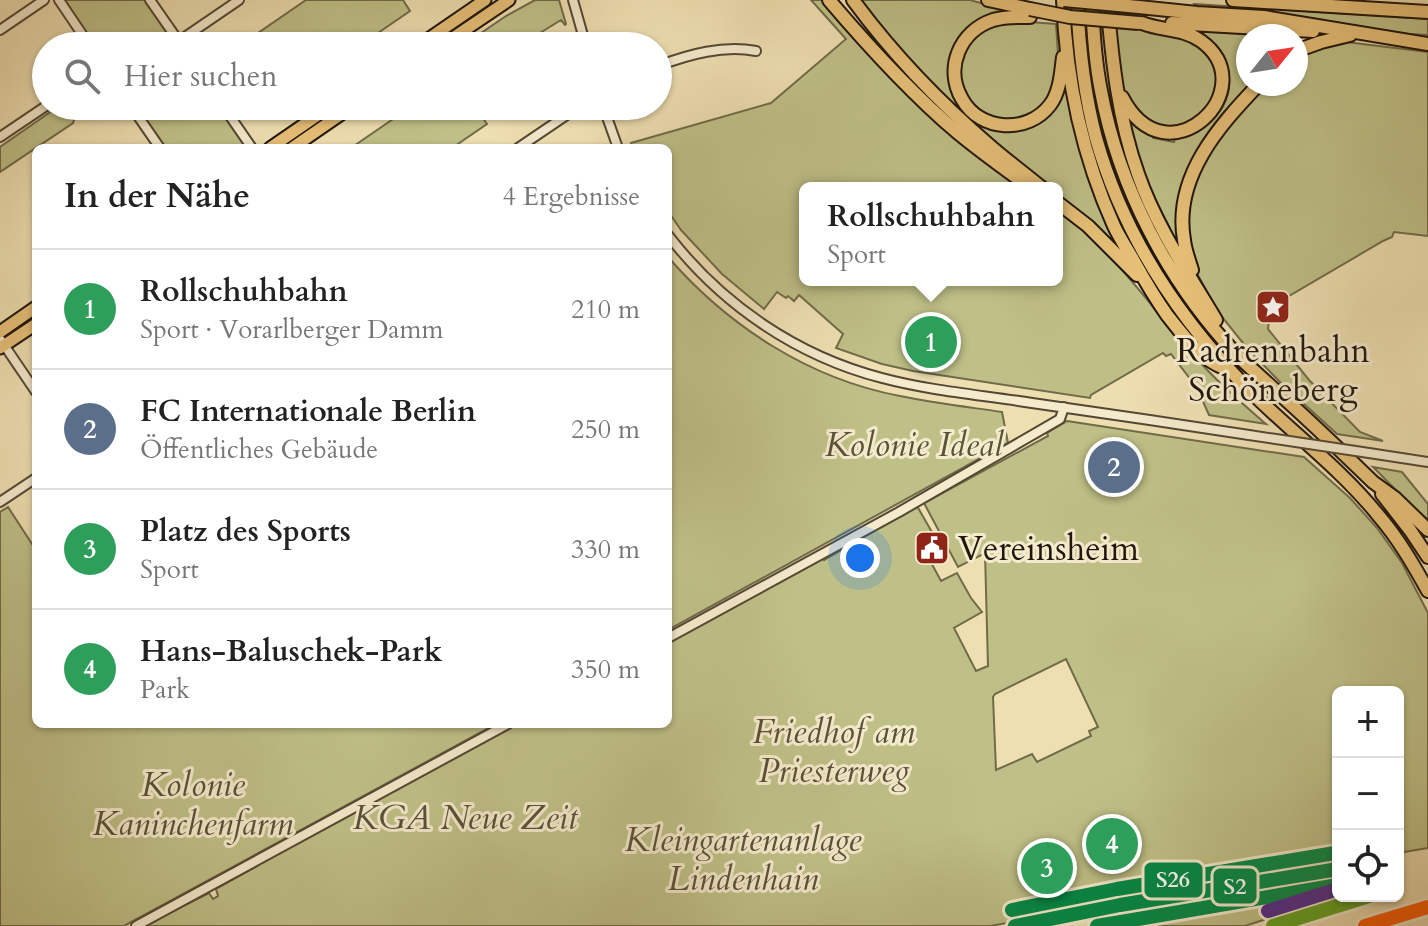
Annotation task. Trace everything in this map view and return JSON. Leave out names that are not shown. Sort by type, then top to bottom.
[{"type":"highway","points":[[829,0],[874,52],[928,105],[966,139],[1023,182]]},
{"type":"highway","points":[[853,0],[930,90],[990,147],[1034,182]]},
{"type":"highway","points":[[988,0],[1061,19],[1070,17],[1285,31],[1333,29]]},
{"type":"highway","points":[[1231,371],[1203,358],[1171,320],[1144,281],[1113,224],[1076,110],[1065,42],[1064,0],[1186,13],[1264,17],[1428,44]]},
{"type":"highway","points":[[1077,0],[1079,48],[1096,136],[1116,196],[1167,292],[1231,371],[1364,498],[1412,561],[1428,591]]},
{"type":"highway","points":[[1092,0],[1094,47],[1110,132],[1146,224],[1169,265],[1198,308],[1233,351],[1428,530]]},
{"type":"highway","points":[[1107,0],[1122,115],[1138,175],[1156,216],[1233,351]]},
{"type":"highway","points":[[1233,0],[1428,12]]},
{"type":"highway","points":[[1030,13],[986,23],[971,33],[960,47],[954,65],[956,88],[962,101],[978,117],[1007,126],[1020,124],[1041,114],[1056,94],[1065,42]]},
{"type":"highway","points":[[1117,82],[1123,99],[1136,118],[1165,132],[1184,131],[1201,123],[1215,108],[1220,97],[1221,69],[1205,43],[1178,29],[1141,23]]},
{"type":"highway","points":[[1308,47],[1358,33]]},
{"type":"highway","points":[[1197,288],[1183,239],[1184,202],[1189,179],[1205,149],[1248,96]]},
{"type":"highway","points":[[1063,207],[1088,226],[1144,281]]},
{"type":"highway","points":[[1373,482],[1428,557]]},
{"type":"main road","points":[[438,32],[485,0]]},
{"type":"main road","points":[[462,32],[509,0]]},
{"type":"main road","points":[[448,25],[453,32]]},
{"type":"main road","points":[[276,144],[311,120]]},
{"type":"main road","points":[[298,144],[333,120]]},
{"type":"main road","points":[[0,332],[32,310]]},
{"type":"main road","points":[[1,344],[32,326]]},
{"type":"street","points":[[0,30],[44,0]]},
{"type":"street","points":[[59,0],[81,32]]},
{"type":"street","points":[[150,0],[172,32]]},
{"type":"street","points":[[196,32],[239,0]]},
{"type":"street","points":[[573,0],[582,32]]},
{"type":"street","points":[[672,62],[729,48],[756,51]]},
{"type":"street","points":[[0,137],[32,115]]},
{"type":"street","points":[[141,120],[157,144]]},
{"type":"street","points":[[233,120],[249,144]]},
{"type":"street","points":[[524,144],[559,120]]},
{"type":"street","points":[[608,120],[617,144]]},
{"type":"street","points":[[672,240],[706,278],[736,305],[785,338],[831,361],[863,372],[899,382],[1428,462]]},
{"type":"street","points":[[1,344],[32,387]]},
{"type":"street","points":[[672,636],[1040,431],[1060,419],[1064,407]]},
{"type":"street","points":[[0,502],[32,481]]},
{"type":"street","points":[[136,926],[501,728]]},
{"type":"green space","points":[[145,0],[167,32],[85,32],[64,1]]},
{"type":"green space","points":[[306,0],[403,0],[410,11],[379,32],[259,32]]},
{"type":"green space","points":[[535,0],[559,0],[566,24],[561,20],[542,32],[483,32],[506,16]]},
{"type":"green space","points":[[811,0],[824,0],[845,25],[1021,182],[799,182],[799,286],[1063,286],[1063,213],[1115,262],[1181,341],[1231,394],[1266,424],[1209,415],[1197,388],[1171,354],[1166,356],[1163,353],[1090,398],[882,364],[836,348],[843,334],[799,295],[794,301],[777,292],[764,309],[722,274],[672,217],[672,144],[631,143],[771,103],[846,39]]},
{"type":"green space","points":[[858,0],[970,0],[1010,11],[993,15],[950,61],[952,94],[966,113],[1009,131],[1067,89],[1125,257],[1063,200],[1063,182],[1042,182],[985,136],[926,80]]},
{"type":"green space","points":[[1194,4],[1428,19],[1428,35],[1273,13],[1195,7]]},
{"type":"green space","points":[[1003,23],[1056,24],[1057,71],[1048,98],[1030,114],[1019,118],[1007,120],[983,114],[973,106],[961,86],[964,53],[978,34],[988,28]]},
{"type":"green space","points":[[1114,28],[1172,31],[1207,49],[1218,74],[1209,111],[1178,129],[1150,124],[1125,97]]},
{"type":"green space","points":[[1198,31],[1236,33],[1236,96],[1244,96],[1202,149],[1177,243],[1144,177],[1129,120],[1153,138],[1174,142],[1211,122],[1222,108],[1228,93],[1229,76],[1225,60],[1214,44]]},
{"type":"green space","points":[[1338,41],[1428,52],[1428,236],[1394,232],[1392,237],[1265,310],[1270,312],[1268,329],[1309,380],[1360,432],[1383,441],[1337,434],[1280,382],[1218,312],[1198,275],[1191,253],[1187,205],[1205,155],[1253,96],[1308,96],[1308,50]]},
{"type":"green space","points":[[39,120],[74,120],[42,144],[32,144],[32,151],[0,172],[0,147]]},
{"type":"green space","points":[[146,120],[228,120],[244,144],[162,144]]},
{"type":"green space","points":[[392,120],[484,120],[487,124],[458,144],[357,144]]},
{"type":"green space","name":"Kolonie Ideal","points":[[672,261],[691,282],[744,327],[802,363],[866,388],[1002,412],[1008,443],[672,628]]},
{"type":"green space","points":[[1067,421],[1304,457],[1350,498],[1377,528],[1402,563],[1428,613],[1428,848],[1404,852],[1404,686],[1332,686],[1332,864],[990,926],[143,926],[209,893],[213,899],[218,896],[216,889],[259,863],[511,728],[672,728],[672,640],[824,560],[917,506],[933,534],[920,542],[941,581],[957,573],[982,612],[954,628],[976,671],[988,666],[985,553],[958,567],[924,503],[1048,436],[1047,433]],"holes":[[[1066,659],[1098,727],[1089,731],[1091,736],[1037,762],[1032,754],[996,770],[993,697]]]},
{"type":"green space","points":[[1373,467],[1402,472],[1428,504],[1428,522]]},
{"type":"green space","name":"Kolonie Kaninchenfarm","points":[[8,507],[32,544],[32,728],[489,728],[124,926],[0,926],[0,512]]},
{"type":"green space","points":[[1288,902],[1312,904],[1245,926],[1149,926]]},
{"type":"transit line","name":"S26","points":[[1012,910],[1117,889],[1332,853]]},
{"type":"transit line","name":"S2","points":[[1015,926],[1120,905],[1332,870]]},
{"type":"transit line","points":[[1097,926],[1332,886]]},
{"type":"transit line","points":[[1268,911],[1332,891]]},
{"type":"transit line","points":[[1273,926],[1350,902]]},
{"type":"transit line","points":[[1365,926],[1428,907]]},
{"type":"place","name":"Radrennbahn Schöneberg","points":[[1273,307]]},
{"type":"place","name":"Rollschuhbahn","points":[[931,342]]},
{"type":"place","name":"FC Internationale Berlin","points":[[1114,467]]},
{"type":"place","name":"Vereinsheim","points":[[932,548]]},
{"type":"place","name":"Hans-Baluschek-Park","points":[[1112,844]]},
{"type":"place","name":"Platz des Sports","points":[[1047,868]]},
{"type":"park label","name":"Friedhof am Priesterweg","points":[[834,750]]},
{"type":"park label","name":"KGA Neue Zeit","points":[[465,817]]},
{"type":"park label","name":"Kleingartenanlage Lindenhain","points":[[743,858]]}]
